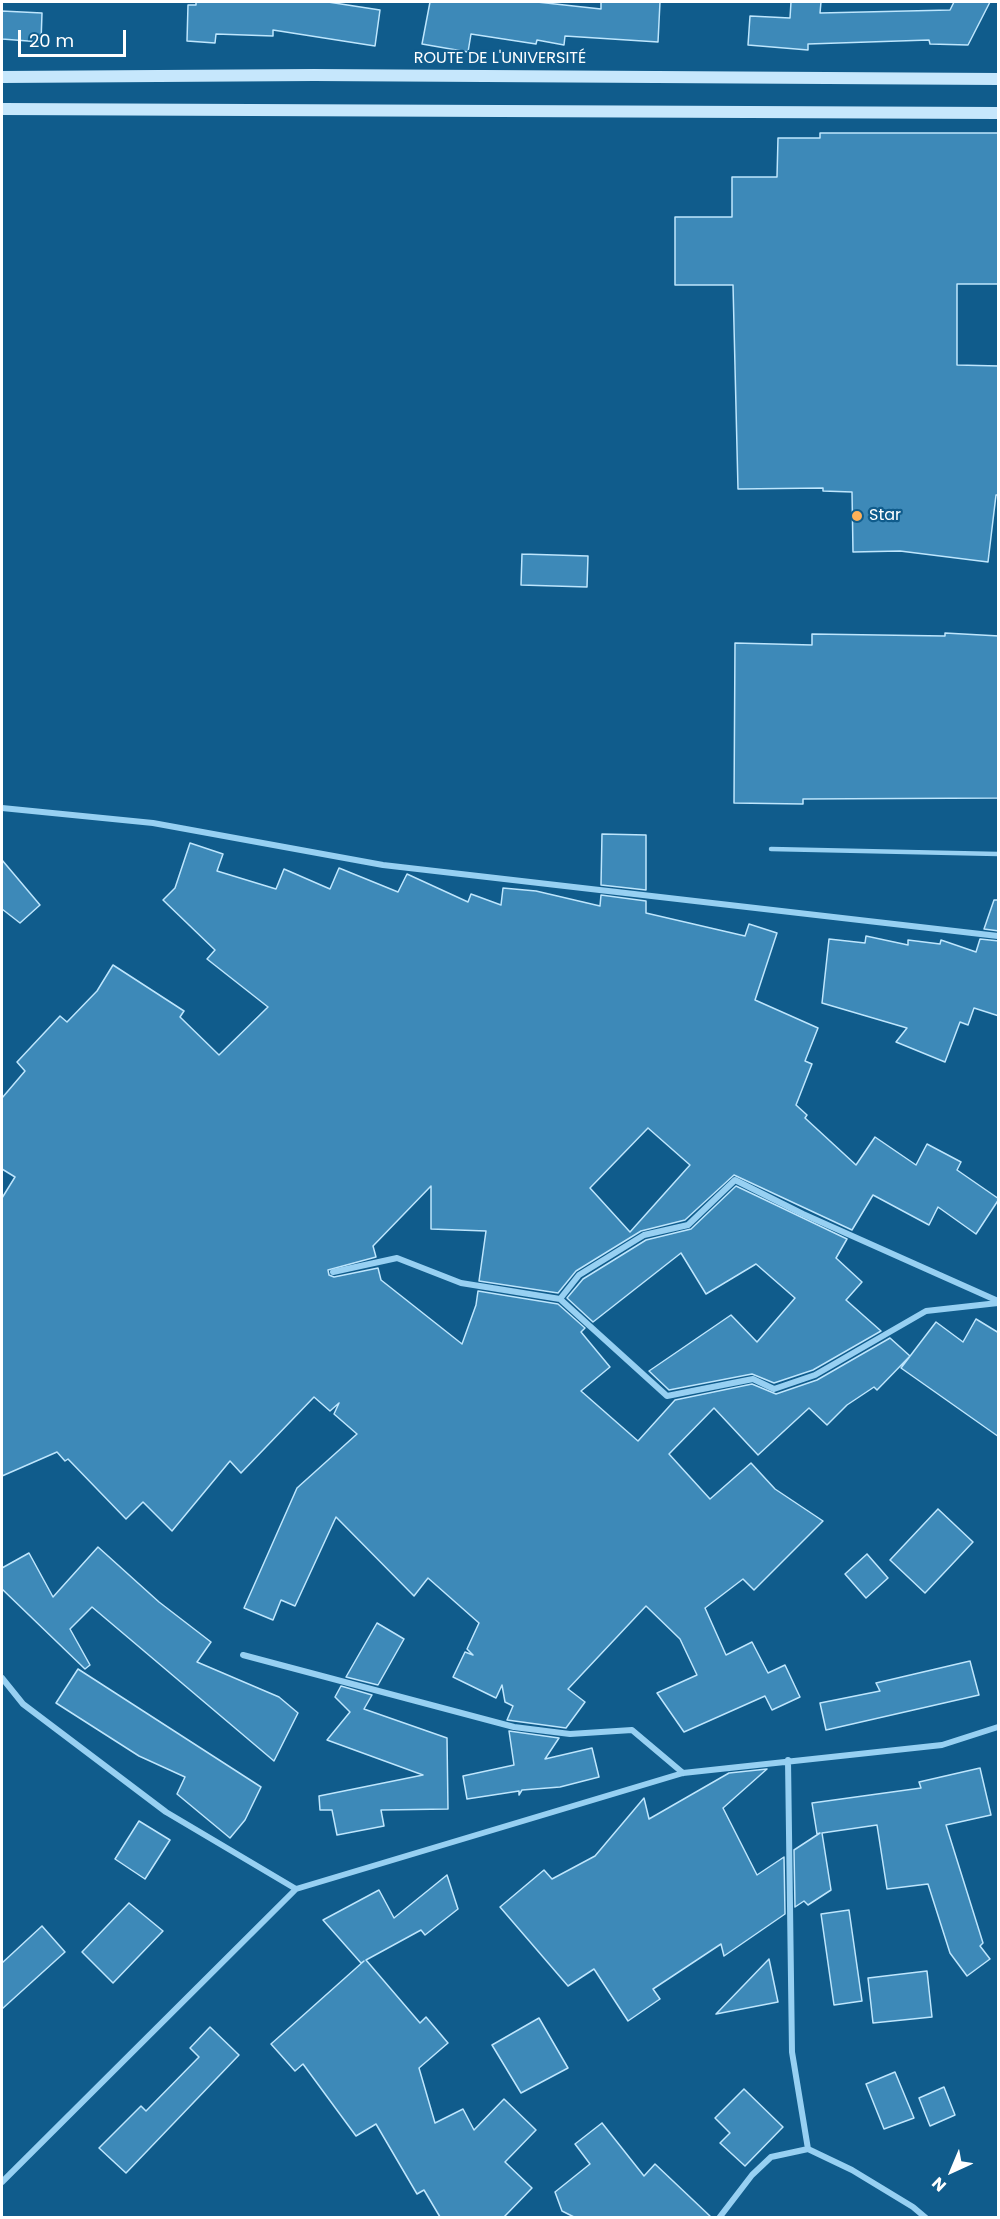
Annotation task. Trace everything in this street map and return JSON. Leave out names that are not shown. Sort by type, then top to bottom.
[{"type":"main road","name":"ROUTE DE L'UNIVERSITÉ","points":[[2,77],[326,75],[999,79]]},
{"type":"main road","points":[[2,109],[999,113]]},
{"type":"street","points":[[2,808],[153,823],[383,865],[999,936]]},
{"type":"street","points":[[560,1299],[579,1275],[644,1235],[688,1224],[735,1180],[824,1224],[999,1302]]},
{"type":"street","points":[[333,1272],[397,1258],[461,1283],[560,1299],[667,1396],[753,1379],[774,1389],[815,1375],[926,1311],[999,1302]]},
{"type":"street","points":[[243,1655],[514,1727],[570,1734],[632,1730],[683,1773]]},
{"type":"street","points":[[2,1678],[23,1704],[166,1812],[296,1889]]},
{"type":"street","points":[[2,2182],[296,1889],[683,1773],[942,1745],[999,1727]]},
{"type":"street","points":[[788,1760],[792,2052],[807,2149]]},
{"type":"street","points":[[718,2217],[752,2175],[771,2157],[807,2149],[852,2170],[913,2206],[927,2217]]},
{"type":"lane","points":[[771,849],[999,855]]},
{"type":"building","points":[[196,2],[328,2],[380,10],[375,46],[273,30],[273,36],[216,34],[215,43],[187,41],[188,5],[196,5]]},
{"type":"building","points":[[430,2],[537,2],[601,9],[601,2],[660,2],[658,42],[565,36],[564,45],[537,40],[536,44],[471,34],[468,52],[422,44]]},
{"type":"building","points":[[791,2],[821,2],[820,13],[950,10],[954,2],[990,2],[968,45],[930,44],[929,40],[808,44],[808,50],[748,45],[750,16],[790,18]]},
{"type":"building","points":[[2,11],[42,13],[41,42],[2,39]]},
{"type":"building","points":[[820,133],[999,133],[999,284],[957,284],[957,365],[999,366],[999,495],[996,495],[988,562],[900,551],[853,552],[852,492],[823,491],[823,488],[738,489],[733,285],[675,285],[675,217],[732,217],[732,177],[777,177],[778,138],[820,138]]},
{"type":"building","points":[[522,554],[588,556],[587,587],[521,585]]},
{"type":"building","points":[[945,633],[999,636],[999,798],[803,799],[803,804],[734,803],[735,643],[812,645],[812,634],[945,636]]},
{"type":"building","points":[[602,834],[646,835],[646,890],[601,885]]},
{"type":"building","points":[[190,843],[223,854],[217,871],[276,889],[284,869],[330,889],[339,868],[398,892],[407,874],[468,902],[471,894],[501,905],[503,888],[536,891],[600,906],[601,895],[646,901],[646,913],[745,936],[749,924],[777,933],[755,1000],[818,1028],[805,1061],[812,1064],[796,1105],[807,1115],[805,1118],[856,1165],[875,1137],[916,1165],[927,1144],[961,1162],[957,1170],[999,1199],[976,1234],[938,1207],[929,1225],[873,1195],[852,1230],[734,1175],[685,1220],[641,1231],[576,1271],[558,1293],[479,1281],[486,1231],[431,1229],[431,1186],[373,1246],[376,1257],[328,1270],[329,1275],[334,1277],[378,1268],[381,1280],[462,1344],[476,1305],[478,1291],[558,1304],[585,1328],[581,1332],[610,1367],[581,1391],[638,1441],[675,1400],[752,1384],[776,1394],[817,1380],[890,1338],[910,1356],[877,1390],[874,1387],[847,1405],[827,1425],[809,1408],[758,1455],[714,1408],[669,1454],[710,1499],[751,1463],[775,1489],[823,1521],[754,1590],[743,1579],[705,1608],[726,1655],[752,1642],[768,1673],[785,1665],[800,1697],[772,1710],[765,1696],[684,1732],[657,1693],[697,1675],[680,1639],[646,1606],[568,1689],[585,1702],[566,1728],[507,1720],[513,1706],[505,1702],[502,1685],[496,1698],[453,1677],[465,1652],[473,1655],[467,1649],[479,1623],[428,1578],[414,1596],[336,1517],[295,1606],[281,1600],[273,1620],[244,1608],[297,1488],[357,1434],[334,1414],[339,1403],[330,1411],[314,1397],[241,1473],[230,1461],[172,1531],[143,1502],[126,1519],[68,1459],[65,1461],[57,1452],[2,1476],[2,1198],[15,1177],[2,1169],[2,1098],[25,1071],[17,1062],[60,1016],[67,1022],[97,991],[113,965],[184,1011],[180,1017],[219,1055],[268,1007],[207,959],[215,950],[163,900],[175,888]],"holes":[[[648,1128],[690,1165],[630,1232],[590,1188]]]},
{"type":"building","points":[[2,860],[40,905],[20,923],[2,909]]},
{"type":"building","points":[[994,900],[999,900],[999,931],[984,929]]},
{"type":"building","points":[[866,936],[908,945],[908,940],[940,944],[941,940],[976,952],[980,939],[999,941],[999,1016],[974,1008],[968,1025],[960,1022],[945,1062],[896,1042],[907,1028],[822,1003],[829,939],[865,943]]},
{"type":"building","points":[[736,1186],[847,1239],[836,1258],[862,1282],[846,1300],[881,1331],[813,1370],[774,1383],[752,1374],[669,1390],[649,1371],[731,1315],[757,1342],[795,1298],[756,1264],[706,1294],[681,1253],[593,1322],[567,1298],[583,1279],[646,1240],[691,1229]]},
{"type":"building","points":[[976,1319],[999,1333],[999,1437],[901,1368],[936,1322],[963,1342]]},
{"type":"building","points":[[938,1509],[973,1542],[925,1593],[890,1560]]},
{"type":"building","points":[[98,1547],[159,1602],[211,1642],[197,1662],[279,1697],[298,1713],[274,1761],[92,1607],[70,1629],[90,1665],[85,1669],[2,1589],[2,1568],[29,1553],[53,1597]]},
{"type":"building","points":[[867,1554],[888,1578],[866,1598],[845,1574]]},
{"type":"building","points":[[377,1623],[404,1639],[378,1685],[346,1677]]},
{"type":"building","points":[[970,1661],[979,1695],[826,1730],[820,1703],[880,1691],[876,1683]]},
{"type":"building","points":[[78,1669],[261,1787],[245,1820],[230,1838],[177,1794],[185,1777],[139,1756],[56,1703]]},
{"type":"building","points":[[341,1686],[372,1695],[364,1709],[447,1738],[448,1809],[381,1810],[384,1826],[337,1835],[332,1810],[320,1810],[319,1796],[423,1775],[327,1740],[350,1712],[335,1697]]},
{"type":"building","points":[[509,1731],[559,1738],[545,1759],[592,1748],[599,1777],[560,1787],[522,1790],[519,1795],[519,1791],[467,1799],[463,1776],[514,1765]]},
{"type":"building","points":[[980,1768],[991,1815],[946,1825],[983,1943],[980,1946],[990,1959],[967,1976],[950,1953],[928,1884],[887,1889],[877,1825],[822,1833],[831,1890],[808,1905],[804,1901],[795,1907],[794,1850],[820,1833],[817,1834],[812,1803],[921,1788],[919,1782]]},
{"type":"building","points":[[767,1769],[723,1808],[757,1875],[784,1857],[785,1914],[724,1956],[721,1944],[653,1989],[660,1999],[628,2021],[594,1969],[568,1986],[500,1907],[544,1870],[552,1879],[595,1856],[644,1798],[649,1819],[729,1773]]},
{"type":"building","points":[[139,1821],[170,1840],[145,1879],[115,1859]]},
{"type":"building","points":[[447,1875],[458,1909],[425,1935],[421,1930],[366,1960],[420,2023],[426,2017],[448,2043],[419,2068],[435,2123],[463,2109],[474,2130],[504,2099],[536,2130],[505,2162],[532,2188],[504,2217],[440,2217],[424,2190],[417,2194],[376,2124],[356,2136],[303,2064],[295,2071],[271,2044],[364,1961],[361,1963],[323,1920],[379,1890],[394,1918]]},
{"type":"building","points":[[129,1903],[163,1931],[113,1983],[82,1952]]},
{"type":"building","points":[[849,1910],[862,2001],[834,2005],[821,1914]]},
{"type":"building","points":[[42,1926],[65,1952],[2,2009],[2,1963]]},
{"type":"building","points":[[769,1959],[778,2002],[716,2014]]},
{"type":"building","points":[[927,1971],[932,2017],[873,2023],[868,1978]]},
{"type":"building","points":[[539,2018],[568,2068],[521,2093],[492,2045]]},
{"type":"building","points":[[210,2027],[239,2055],[126,2173],[99,2148],[141,2106],[146,2111],[199,2057],[190,2048]]},
{"type":"building","points":[[895,2072],[914,2118],[884,2129],[866,2084]]},
{"type":"building","points":[[944,2087],[955,2115],[930,2126],[919,2098]]},
{"type":"building","points":[[744,2089],[783,2127],[745,2166],[720,2143],[730,2133],[715,2118]]},
{"type":"building","points":[[602,2123],[644,2176],[655,2164],[711,2217],[574,2217],[562,2211],[555,2192],[590,2164],[575,2144]]},
{"type":"place","name":"Star","points":[[857,516]]}]
